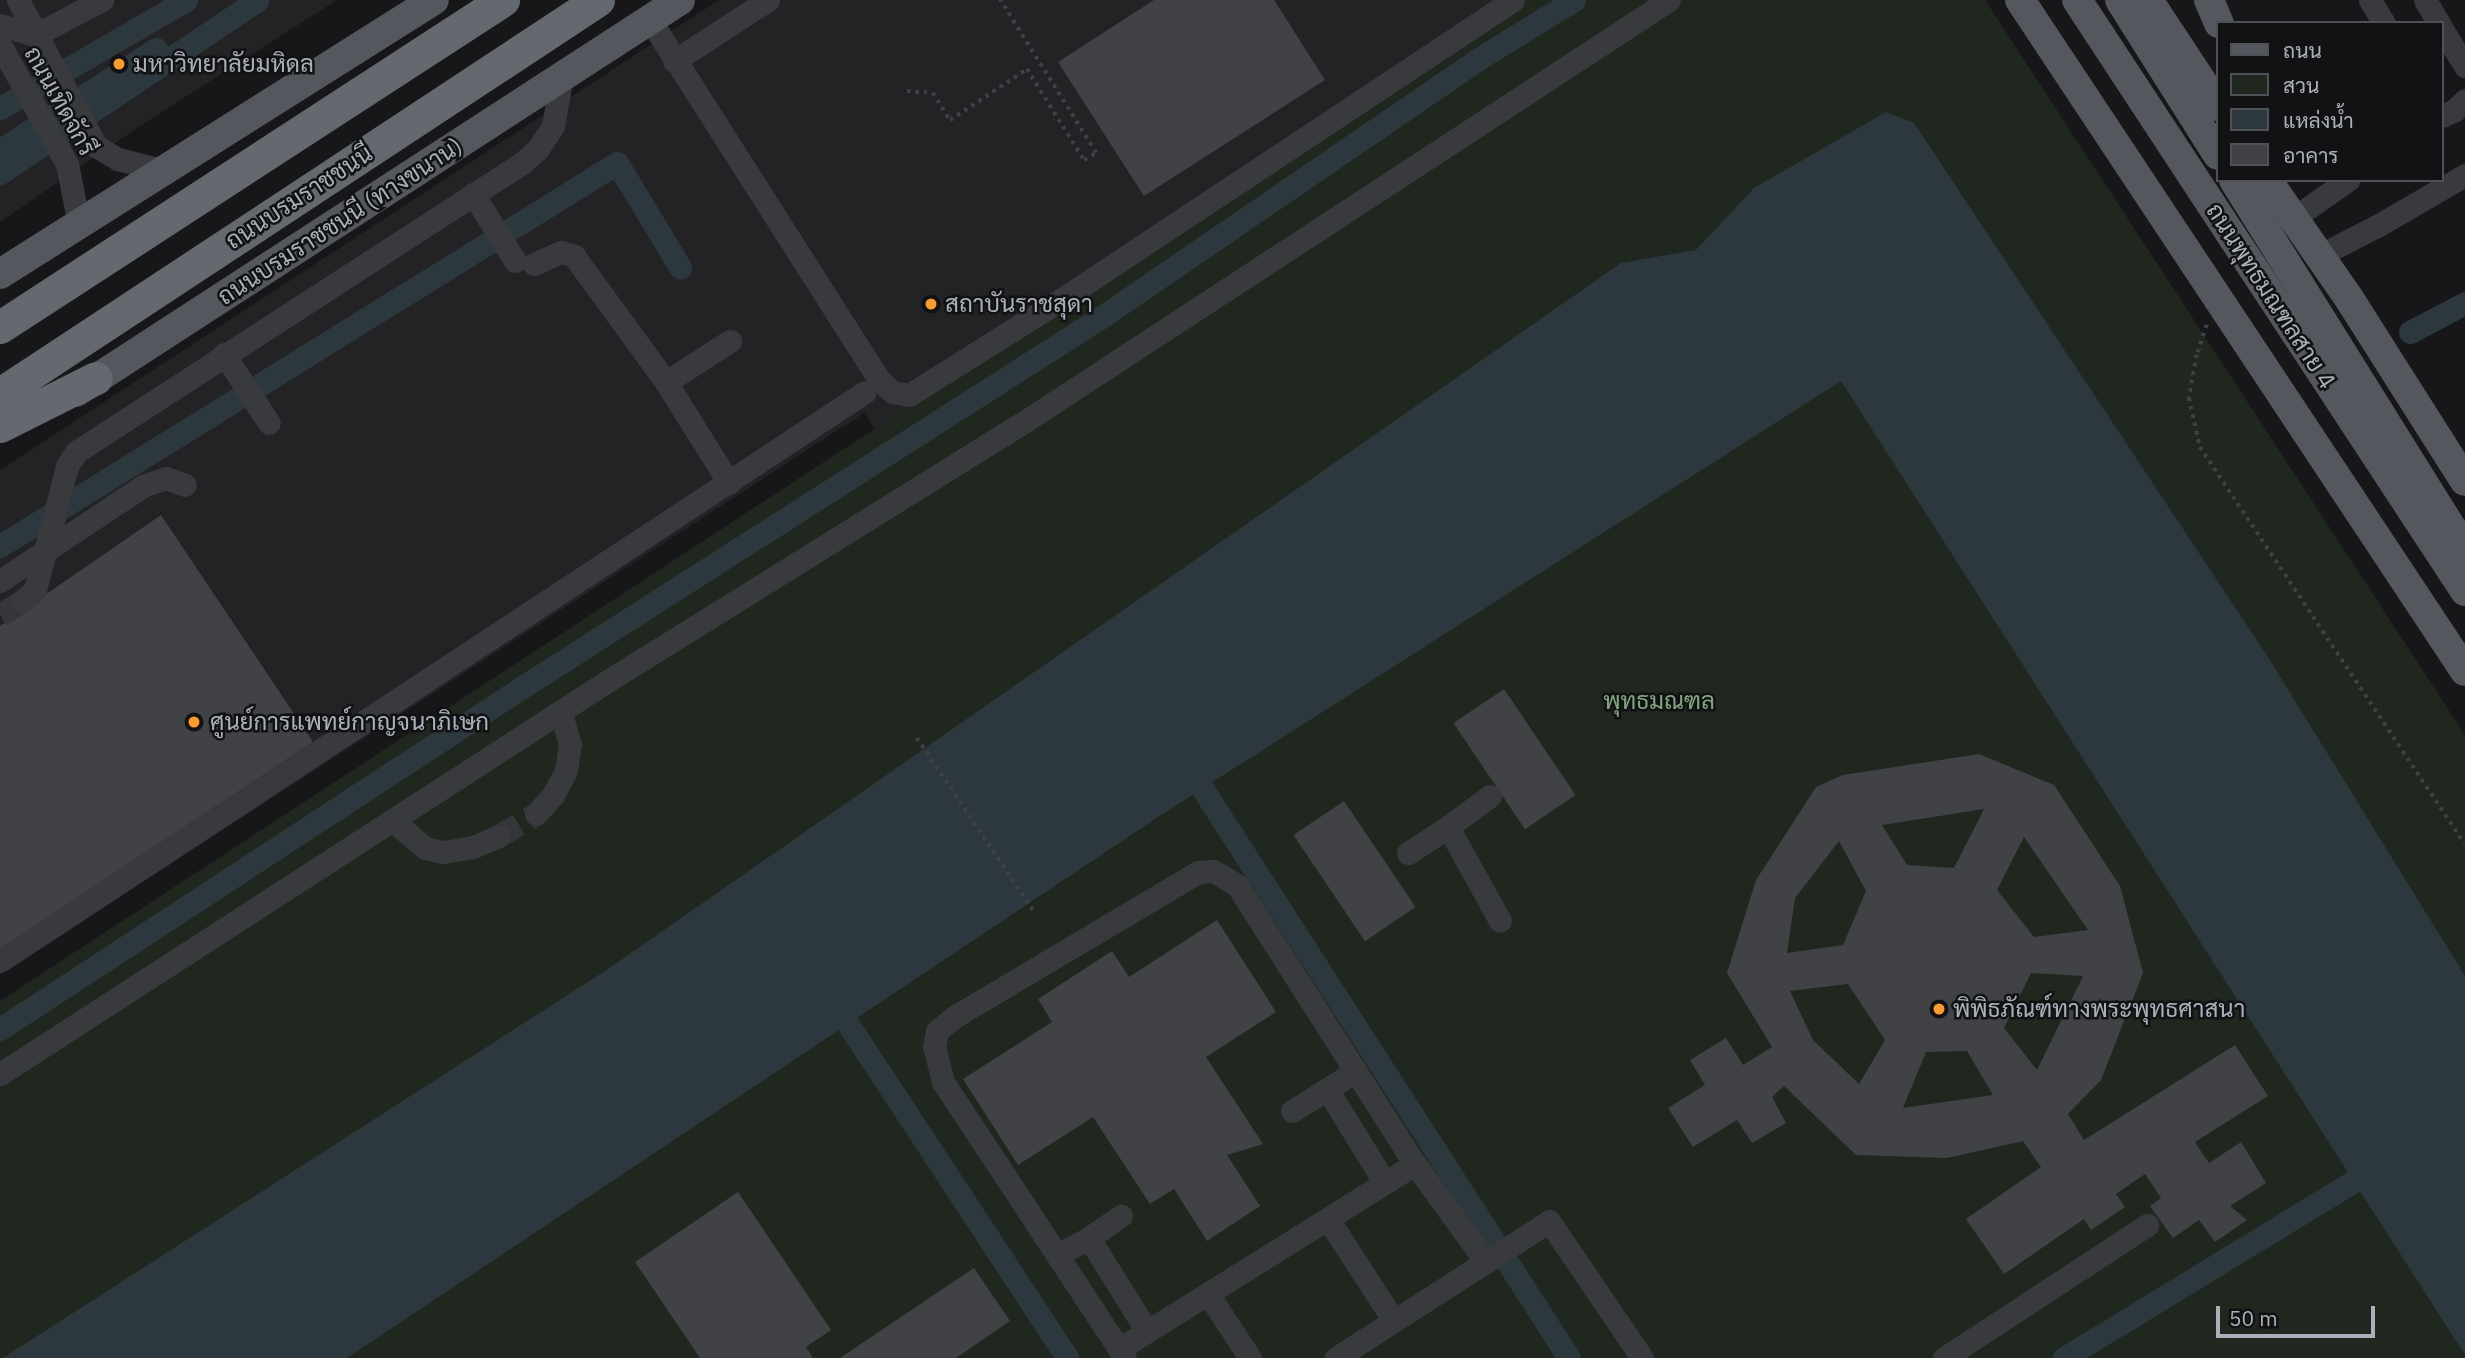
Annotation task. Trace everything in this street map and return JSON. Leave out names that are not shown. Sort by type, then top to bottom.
[{"type":"highway","points":[[0,327],[503,0]]},
{"type":"highway","name":"ถนนบรมราชชนนี","points":[[0,394],[598,0]]},
{"type":"highway","points":[[0,426],[96,378]]},
{"type":"main road","points":[[0,275],[434,0]]},
{"type":"main road","name":"ถนนบรมราชชนนี (ทางขนาน)","points":[[0,443],[680,0]]},
{"type":"main road","points":[[2020,0],[2465,671]]},
{"type":"main road","name":"ถนนพุทธมณฑลสาย 4","points":[[2077,0],[2465,592]]},
{"type":"main road","points":[[2120,0],[2216,152]]},
{"type":"main road","points":[[2148,0],[2216,103]]},
{"type":"main road","points":[[2209,0],[2219,21]]},
{"type":"main road","points":[[2229,0],[2232,21]]},
{"type":"main road","points":[[2235,182],[2465,548]]},
{"type":"main road","points":[[2268,182],[2462,470]]},
{"type":"main road","points":[[2293,182],[2332,248],[2350,300]]},
{"type":"street","name":"ถนนเทิดจักรี","points":[[18,0],[96,146],[118,159],[166,171]]},
{"type":"street","points":[[0,25],[39,43],[102,0]]},
{"type":"street","points":[[674,61],[768,0]]},
{"type":"street","points":[[650,20],[873,387],[900,394],[919,390],[1513,0]]},
{"type":"street","points":[[0,1074],[560,712],[1027,420],[1669,0]]},
{"type":"street","points":[[2370,0],[2383,21]]},
{"type":"street","points":[[2425,0],[2437,21]]},
{"type":"street","points":[[2444,32],[2465,66]]},
{"type":"street","name":"ถนนเทิดจักรี","points":[[5,59],[67,163],[79,224]]},
{"type":"street","points":[[22,601],[35,590],[47,555],[67,466],[76,452],[537,150],[552,127],[562,76]]},
{"type":"street","points":[[2444,115],[2455,110],[2465,100]]},
{"type":"street","points":[[2332,248],[2465,175]]},
{"type":"street","points":[[2308,208],[2345,182]]},
{"type":"street","points":[[473,194],[488,221],[519,259],[561,252],[574,256],[666,383],[729,483]]},
{"type":"street","points":[[666,383],[730,341]]},
{"type":"street","points":[[224,354],[266,417]]},
{"type":"street","points":[[0,961],[873,387]]},
{"type":"street","points":[[0,581],[150,483],[171,478],[185,485]]},
{"type":"street","points":[[536,814],[553,795],[566,771],[570,744],[560,712]]},
{"type":"street","points":[[1408,853],[1490,796]]},
{"type":"street","points":[[392,820],[425,848],[443,852],[473,847],[499,836]]},
{"type":"street","points":[[1448,827],[1500,921]]},
{"type":"street","points":[[1415,1164],[1147,1331],[1122,1353],[943,1082],[933,1047],[937,1031],[954,1017],[1186,877],[1198,872],[1213,871],[1237,886],[1415,1164],[1486,1262]]},
{"type":"street","points":[[1292,1111],[1356,1071]]},
{"type":"street","points":[[1327,1089],[1385,1183]]},
{"type":"street","points":[[1059,1254],[1121,1216]]},
{"type":"street","points":[[1328,1219],[1394,1321]]},
{"type":"street","points":[[1336,1358],[1549,1221],[1642,1358]]},
{"type":"street","points":[[1944,1358],[2147,1225]]},
{"type":"street","points":[[1089,1238],[1147,1331]]},
{"type":"street","points":[[1208,1294],[1250,1358]]},
{"type":"path","points":[[907,91],[933,93],[950,120],[1027,69],[1084,160],[1096,153],[1035,61],[1025,38],[1000,0]]},
{"type":"path","points":[[2217,297],[2197,355],[2189,398],[2200,447],[2465,844]]},
{"type":"path","points":[[917,738],[1035,913]]},
{"type":"shaded area","name":"มหาวิทยาลัยมหิดล","points":[[0,0],[337,0],[137,128],[0,222]]},
{"type":"shaded area","name":"ศูนย์การแพทย์กาญจนาภิเษก","points":[[719,0],[1530,0],[875,429],[864,413],[0,975],[0,470]]},
{"type":"green space","name":"พุทธมณฑล","points":[[1530,0],[1985,0],[2465,735],[2465,1358],[0,1358],[0,1001]]},
{"type":"water","points":[[1886,112],[1914,123],[2266,654],[2465,976],[2465,1355],[1841,381],[1161,815],[347,1358],[3,1358],[608,969],[1621,263],[1696,250],[1754,188]]},
{"type":"building","points":[[1154,0],[1274,0],[1325,80],[1144,196],[1058,62]]},
{"type":"building","points":[[161,515],[313,742],[0,949],[0,626]]},
{"type":"building","points":[[1504,689],[1576,795],[1525,829],[1453,723]]},
{"type":"building","name":"พิพิธภัณฑ์ทางพระพุทธศาสนา","points":[[1979,754],[2054,785],[2120,886],[2143,973],[2101,1080],[2068,1114],[2084,1140],[2235,1045],[2268,1096],[2195,1142],[2209,1163],[2241,1142],[2266,1183],[2230,1206],[2247,1220],[2215,1242],[2199,1220],[2173,1238],[2150,1206],[2161,1198],[2145,1174],[2116,1194],[2125,1207],[2091,1230],[2084,1219],[2004,1274],[1966,1219],[2041,1167],[2023,1141],[1947,1158],[1856,1155],[1784,1086],[1772,1097],[1786,1123],[1752,1143],[1737,1120],[1693,1147],[1668,1108],[1705,1085],[1690,1060],[1726,1038],[1743,1065],[1772,1047],[1727,973],[1756,880],[1816,787],[1843,775]],"holes":[[[1984,809],[1954,868],[1907,865],[1882,825]],[[2024,837],[2088,930],[2034,937],[1997,890]],[[1839,841],[1866,891],[1843,945],[1787,953],[1795,898]],[[2031,973],[2083,976],[2037,1070],[2004,1028]],[[1848,984],[1885,1040],[1859,1084],[1813,1040],[1790,991]],[[1967,1051],[1993,1095],[1903,1108],[1926,1052]]]},
{"type":"building","points":[[1344,801],[1416,907],[1365,941],[1293,835]]},
{"type":"building","points":[[1217,920],[1276,1012],[1206,1057],[1263,1144],[1227,1155],[1260,1206],[1207,1241],[1174,1189],[1150,1204],[1093,1117],[1018,1165],[963,1079],[1052,1022],[1038,999],[1112,951],[1129,977]]},
{"type":"building","points":[[738,1192],[831,1330],[806,1347],[813,1358],[700,1358],[635,1262]]},
{"type":"building","points":[[974,1268],[1010,1321],[956,1358],[840,1358]]},
{"type":"waterway","points":[[0,108],[186,0]]},
{"type":"waterway","points":[[0,173],[257,0]]},
{"type":"waterway","points":[[0,1029],[521,688],[1106,314],[1475,61],[1574,0]]},
{"type":"waterway","points":[[0,150],[156,49]]},
{"type":"waterway","points":[[0,546],[617,163],[680,267]]},
{"type":"waterway","points":[[2410,332],[2465,303]]},
{"type":"waterway","points":[[1202,788],[1569,1358]]},
{"type":"waterway","points":[[848,1024],[1067,1358]]},
{"type":"waterway","points":[[2064,1358],[2354,1181]]},
{"type":"tunnel","points":[[0,615],[22,601]]},
{"type":"tunnel","points":[[499,836],[536,814]]},
{"type":"place","name":"มหาวิทยาลัยมหิดล","points":[[119,64]]},
{"type":"place","name":"สถาบันราชสุดา","points":[[931,304]]},
{"type":"place","name":"ศูนย์การแพทย์กาญจนาภิเษก","points":[[194,722]]},
{"type":"place","name":"พิพิธภัณฑ์ทางพระพุทธศาสนา","points":[[1939,1009]]}]
